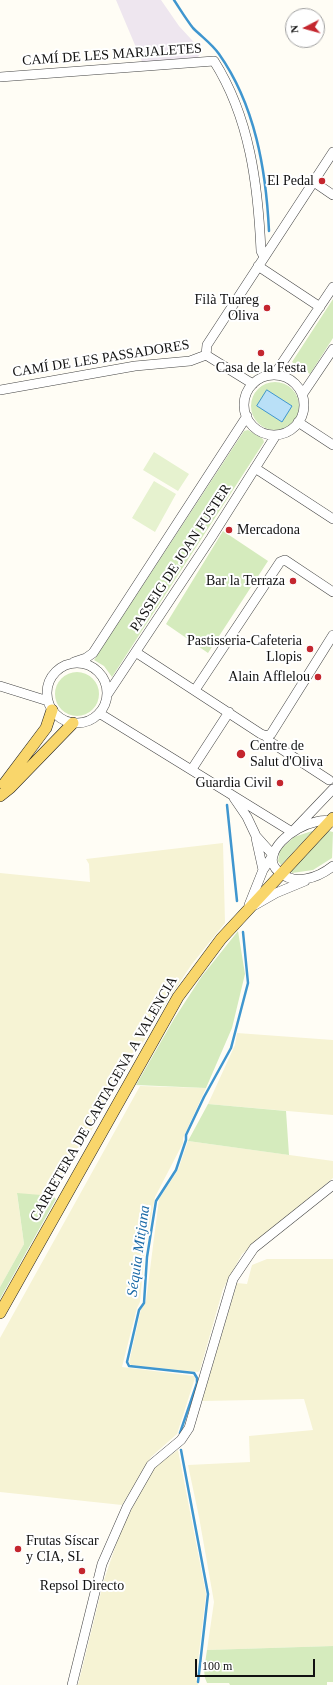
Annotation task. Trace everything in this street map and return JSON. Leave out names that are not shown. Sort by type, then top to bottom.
[{"type":"main road","points":[[0,791],[46,728],[50,705]]},
{"type":"main road","points":[[0,796],[10,788],[73,723]]},
{"type":"main road","name":"CARRETERA DE CARTAGENA A VALENCIA","points":[[0,1313],[167,1015],[210,952],[247,910],[332,820]]},
{"type":"street","name":"CAMÍ DE LES MARJALETES","points":[[0,77],[214,61],[231,90],[245,132],[257,197],[262,254],[264,257]]},
{"type":"street","points":[[253,384],[206,355],[207,345],[333,152]]},
{"type":"street","points":[[314,182],[333,195]]},
{"type":"street","points":[[258,266],[320,307]]},
{"type":"street","points":[[274,375],[333,287]]},
{"type":"street","points":[[302,395],[333,349]]},
{"type":"street","name":"CAMÍ DE LES PASSADORES","points":[[0,390],[135,366],[190,361],[206,355]]},
{"type":"street","points":[[274,375],[290,380],[297,386],[302,395],[304,406],[298,422],[286,432],[276,435],[266,434],[256,429],[247,416],[245,399],[253,384],[260,379],[274,375]]},
{"type":"street","name":"PASSEIG DE JOAN FUSTER","points":[[74,662],[86,658],[93,652],[247,416]]},
{"type":"street","points":[[298,422],[333,445]]},
{"type":"street","name":"PASSEIG DE JOAN FUSTER","points":[[107,696],[276,435]]},
{"type":"street","points":[[255,468],[333,519]]},
{"type":"street","points":[[195,690],[283,560],[333,592]]},
{"type":"street","points":[[266,736],[271,734],[333,635]]},
{"type":"street","points":[[136,653],[266,736],[269,741],[329,780]]},
{"type":"street","points":[[0,686],[50,705],[64,720],[73,723],[87,721],[99,713],[106,702],[106,687],[98,671],[83,663],[74,662],[62,666],[52,675],[47,688],[50,705]]},
{"type":"street","points":[[192,769],[229,712]]},
{"type":"street","points":[[99,713],[292,832]]},
{"type":"street","points":[[247,910],[263,870],[273,855],[284,840],[333,790]]},
{"type":"street","points":[[226,791],[240,805],[256,836],[273,855],[274,866],[281,874],[294,879],[333,876]]},
{"type":"street","points":[[292,832],[315,821],[332,820]]},
{"type":"street","points":[[256,836],[263,870]]},
{"type":"street","points":[[247,910],[276,893],[313,877],[333,866]]},
{"type":"street","points":[[72,1685],[102,1564],[140,1480],[151,1465],[181,1440],[189,1428],[234,1279],[254,1248],[333,1185]]},
{"type":"shaded area","points":[[116,0],[161,0],[179,26],[202,51],[196,60],[143,64]]},
{"type":"shaded area","points":[[223,843],[225,923],[192,964],[168,1000],[53,1196],[17,1194],[24,1244],[0,1287],[0,873],[90,882],[89,864],[86,859]]},
{"type":"shaded area","points":[[237,1033],[333,1040],[333,1115],[208,1104],[235,1045]]},
{"type":"shaded area","points":[[140,1086],[206,1088],[183,1138],[183,1143],[155,1197],[145,1247],[140,1302],[137,1308],[122,1367],[194,1376],[195,1378],[177,1434],[151,1457],[122,1505],[0,1492],[0,1338]]},
{"type":"shaded area","points":[[188,1141],[333,1161],[333,1178],[242,1254],[223,1289],[200,1370],[198,1372],[131,1365],[129,1363],[141,1309],[146,1301],[159,1199],[178,1170]]},
{"type":"shaded area","points":[[267,1259],[333,1259],[333,1646],[207,1650],[214,1602],[188,1465],[250,1462],[249,1436],[313,1430],[304,1399],[202,1401],[237,1283],[247,1284],[252,1265]]},
{"type":"shaded area","points":[[178,1450],[206,1594],[196,1678],[198,1685],[78,1685],[104,1580],[121,1530],[148,1477],[157,1465]]},
{"type":"green space","points":[[333,299],[333,338],[310,374],[292,362]]},
{"type":"green space","points":[[270,382],[280,382],[292,389],[299,401],[299,411],[292,423],[280,430],[270,430],[262,426],[255,419],[251,411],[251,401],[255,393],[262,386]]},
{"type":"green space","points":[[248,430],[263,439],[264,442],[112,677],[104,666],[94,660],[244,431]]},
{"type":"green space","points":[[154,452],[189,474],[178,491],[143,470]]},
{"type":"green space","points":[[154,481],[176,494],[155,532],[132,518]]},
{"type":"green space","points":[[223,531],[268,561],[208,653],[166,624]]},
{"type":"green space","points":[[73,672],[81,672],[93,678],[99,690],[99,698],[93,710],[81,716],[73,716],[61,710],[55,698],[55,690],[61,678]]},
{"type":"green space","points":[[312,831],[281,865],[278,861],[280,850],[294,837]]},
{"type":"green space","points":[[329,831],[333,832],[332,858],[313,870],[292,873],[291,871]]},
{"type":"green space","points":[[238,931],[245,974],[232,1028],[206,1088],[136,1085],[174,1019],[202,976]]},
{"type":"green space","points":[[208,1104],[286,1111],[289,1155],[188,1141]]},
{"type":"green space","points":[[17,1193],[53,1196],[56,1199],[0,1299],[0,1287],[24,1244]]},
{"type":"green space","points":[[333,1646],[333,1682],[327,1682],[327,1685],[230,1685],[229,1683],[207,1683],[205,1678],[204,1670],[207,1650]]},
{"type":"water","points":[[267,390],[292,406],[282,422],[257,406]]},
{"type":"waterway","points":[[174,0],[193,28],[219,54],[242,94],[250,116],[261,161],[265,184],[269,231]]},
{"type":"waterway","name":"Séquia Mitjana","points":[[227,805],[237,901]]},
{"type":"waterway","name":"Séquia Mitjana","points":[[180,1433],[197,1383],[197,1378],[194,1373],[129,1366],[127,1362],[139,1310],[144,1303],[147,1257],[156,1201],[176,1170],[186,1140],[186,1135],[204,1097],[231,1048],[248,983],[243,932]]},
{"type":"waterway","name":"Séquia Mitjana","points":[[181,1450],[208,1594],[198,1682]]},
{"type":"place","name":"El Pedal","points":[[322,181]]},
{"type":"place","name":"Filà Tuareg Oliva","points":[[267,308]]},
{"type":"place","name":"Casa de la Festa","points":[[261,353]]},
{"type":"place","name":"Mercadona","points":[[229,530]]},
{"type":"place","name":"Bar la Terraza","points":[[293,581]]},
{"type":"place","name":"Pastisseria-Cafeteria Llopis","points":[[310,649]]},
{"type":"place","name":"Alain Afflelou","points":[[318,677]]},
{"type":"place","name":"Centre de Salut d'Oliva","points":[[241,754]]},
{"type":"place","name":"Guardia Civil","points":[[280,783]]},
{"type":"place","name":"Frutas Síscar y CIA, SL","points":[[18,1549]]},
{"type":"place","name":"Repsol Directo","points":[[82,1571]]}]
